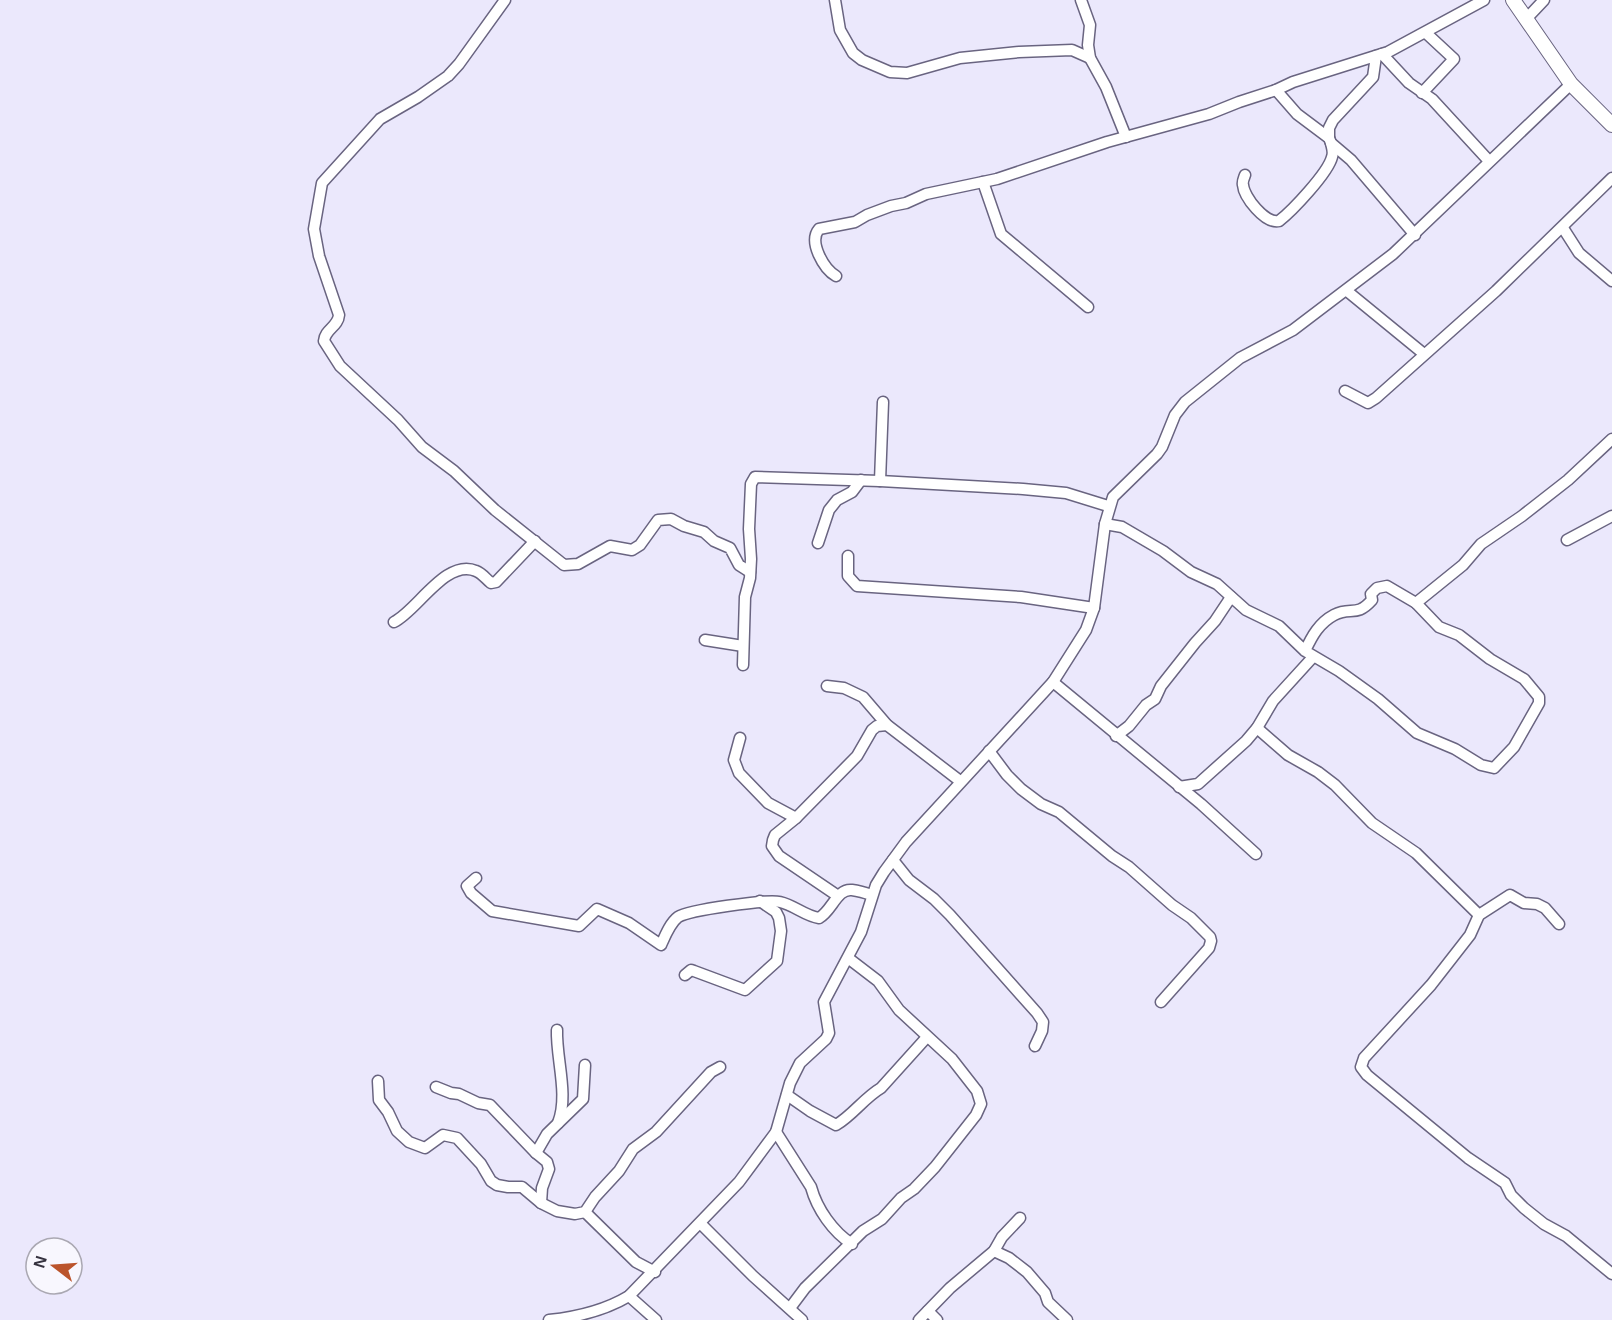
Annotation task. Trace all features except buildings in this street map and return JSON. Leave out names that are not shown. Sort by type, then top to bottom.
[{"type":"main road","points":[[1513,0],[1571,84],[1612,124]]},
{"type":"street","points":[[505,0],[448,76],[418,98],[380,119],[327,178],[320,191],[314,229],[339,315],[337,324],[326,332],[323,338],[335,359],[364,391],[398,420],[422,447],[454,471],[495,510],[558,562],[574,566],[614,545],[628,551],[636,548],[658,520],[667,518],[704,532],[714,541],[730,548],[739,565],[750,572]]},
{"type":"street","points":[[835,0],[840,30],[853,53],[862,60],[890,72],[907,73],[960,58],[990,54],[1072,50],[1089,41]]},
{"type":"street","points":[[1081,0],[1090,25],[1090,58],[1106,87],[1126,137]]},
{"type":"street","points":[[836,276],[828,270],[816,246],[815,234],[819,229],[855,222],[867,215],[926,194],[983,182],[1126,137],[1209,114],[1293,82],[1379,55],[1426,33],[1485,0]]},
{"type":"street","points":[[1527,18],[1544,0]]},
{"type":"street","points":[[1422,93],[1454,59],[1426,33]]},
{"type":"street","points":[[1072,50],[1090,58]]},
{"type":"street","points":[[1379,55],[1408,83],[1432,99],[1489,161]]},
{"type":"street","points":[[1245,175],[1242,183],[1244,189],[1261,215],[1275,222],[1283,218],[1307,193],[1331,161],[1333,154],[1329,128],[1333,120],[1373,77],[1379,55]]},
{"type":"street","points":[[549,1320],[575,1318],[615,1304],[630,1296],[739,1182],[776,1132],[790,1083],[800,1063],[826,1039],[829,1025],[824,1002],[863,926],[876,885],[906,842],[1053,682],[1086,630],[1094,608],[1108,506],[1118,490],[1157,454],[1175,416],[1185,402],[1240,358],[1293,330],[1347,291],[1415,235],[1571,84]]},
{"type":"street","points":[[1276,90],[1297,114],[1346,155],[1415,235]]},
{"type":"street","points":[[1331,161],[1346,155]]},
{"type":"street","points":[[1345,391],[1364,402],[1371,402],[1496,291],[1612,178]]},
{"type":"street","points":[[983,182],[1001,234],[1088,307]]},
{"type":"street","points":[[1563,228],[1580,253],[1612,281]]},
{"type":"street","points":[[1347,291],[1424,354]]},
{"type":"street","points":[[880,481],[884,402]]},
{"type":"street","points":[[1416,603],[1463,565],[1481,544],[1568,480],[1612,439]]},
{"type":"street","points":[[743,665],[745,597],[751,559],[749,518],[752,484],[755,477],[861,480],[1066,493],[1108,506]]},
{"type":"street","points":[[818,543],[831,506],[852,492],[861,480]]},
{"type":"street","points":[[1567,540],[1612,516]]},
{"type":"street","points":[[1105,524],[1122,527],[1163,551],[1185,568],[1217,584],[1246,610],[1279,626],[1309,654],[1324,661],[1378,699],[1412,730],[1455,749],[1481,765],[1494,768],[1514,747],[1538,707],[1539,697],[1524,679],[1490,659],[1459,635],[1439,627],[1416,603],[1387,586],[1377,588],[1371,594],[1372,600],[1360,611],[1334,615],[1317,627],[1309,654],[1246,741],[1198,784],[1179,787]]},
{"type":"street","points":[[394,622],[415,607],[437,583],[455,572],[472,569],[491,583],[496,582],[535,541]]},
{"type":"street","points":[[848,556],[848,576],[857,586],[1021,597],[1094,608]]},
{"type":"street","points":[[1116,736],[1129,726],[1146,705],[1155,699],[1161,686],[1215,621],[1231,597]]},
{"type":"street","points":[[705,640],[743,646]]},
{"type":"street","points":[[1053,682],[1256,854]]},
{"type":"street","points":[[827,686],[844,688],[863,698],[887,725],[960,782]]},
{"type":"street","points":[[838,896],[775,851],[773,840],[775,835],[796,818],[857,756],[872,730],[878,726],[887,725]]},
{"type":"street","points":[[1257,728],[1288,755],[1318,772],[1335,785],[1372,823],[1416,853],[1479,915]]},
{"type":"street","points":[[740,738],[734,760],[739,773],[768,803],[796,818]]},
{"type":"street","points":[[989,751],[1021,789],[1041,804],[1059,812],[1191,918],[1210,937],[1209,948],[1161,1002]]},
{"type":"street","points":[[893,860],[909,880],[950,915],[1037,1013],[1043,1022],[1042,1031],[1035,1046]]},
{"type":"street","points":[[476,878],[467,886],[471,893],[492,911],[579,926],[597,909],[629,923],[661,945],[668,930],[679,917],[724,906],[741,906],[760,901],[786,904],[819,918],[830,910],[838,896],[850,889],[872,895]]},
{"type":"street","points":[[1558,924],[1545,908],[1537,904],[1524,903],[1510,895],[1479,915],[1470,935],[1431,985],[1364,1058],[1361,1066],[1363,1071],[1468,1158],[1505,1183],[1511,1195],[1524,1208],[1544,1224],[1566,1236],[1612,1274]]},
{"type":"street","points":[[685,975],[694,970],[740,989],[746,990],[752,987],[777,961],[780,941],[779,918],[776,912],[760,901]]},
{"type":"street","points":[[790,1308],[805,1288],[863,1231],[882,1219],[901,1198],[914,1189],[935,1167],[980,1109],[981,1100],[978,1091],[952,1059],[899,1010],[878,981],[848,958]]},
{"type":"street","points":[[557,1030],[556,1048],[562,1088],[557,1123]]},
{"type":"street","points":[[787,1095],[836,1125],[881,1088],[927,1037]]},
{"type":"street","points":[[536,1153],[545,1136],[583,1099],[585,1065]]},
{"type":"street","points":[[378,1081],[380,1104],[388,1112],[398,1131],[409,1142],[425,1148],[442,1135],[457,1138],[481,1164],[491,1181],[502,1187],[522,1187],[541,1203],[567,1214],[585,1212],[595,1197],[619,1171],[633,1149],[656,1132],[711,1072],[720,1067]]},
{"type":"street","points":[[436,1087],[478,1103],[490,1105],[549,1166],[542,1188],[541,1203]]},
{"type":"street","points":[[776,1132],[811,1187],[813,1195],[835,1232],[852,1244]]},
{"type":"street","points":[[585,1212],[636,1262],[655,1272]]},
{"type":"street","points":[[919,1320],[959,1280],[994,1251],[1020,1218]]},
{"type":"street","points":[[701,1224],[753,1276],[802,1320]]},
{"type":"street","points":[[994,1251],[1009,1258],[1027,1272],[1045,1293],[1048,1302],[1067,1320]]},
{"type":"street","points":[[630,1296],[656,1320]]},
{"type":"street","points":[[928,1311],[937,1320]]}]
